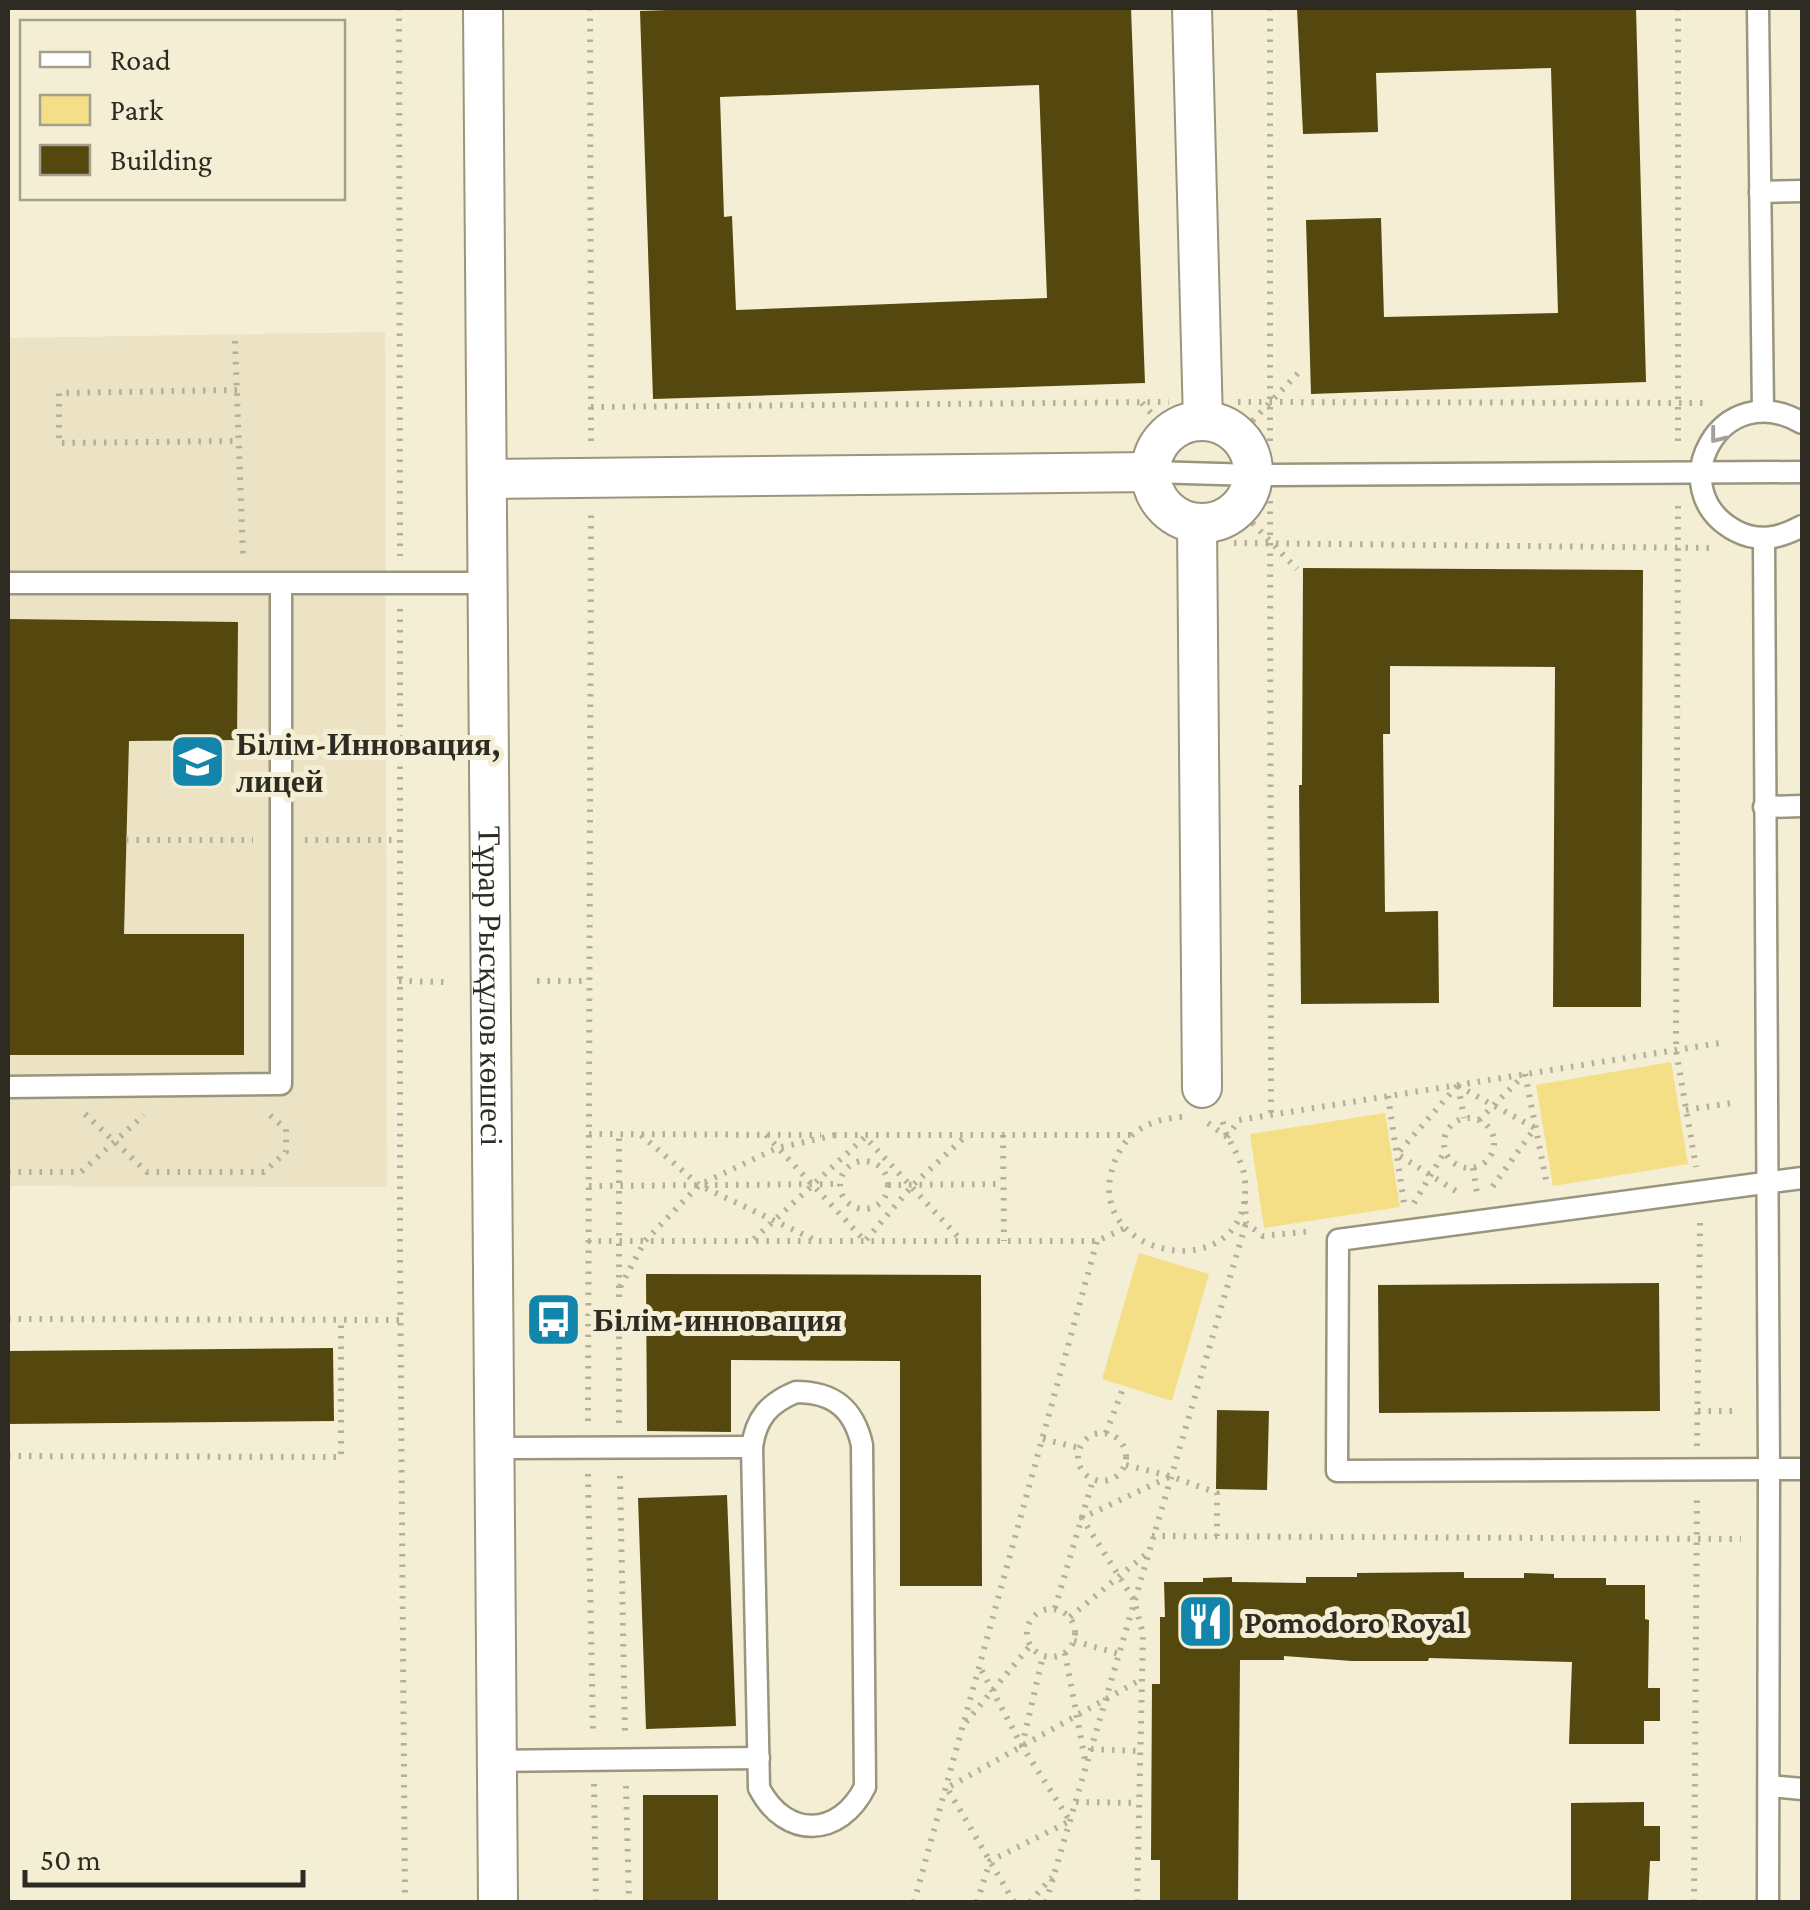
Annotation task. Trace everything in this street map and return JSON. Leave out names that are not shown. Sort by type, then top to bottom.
[{"type":"street","name":"Тұрар Рысқұлов көшесі","points":[[482,8],[498,1902]]},
{"type":"street","points":[[1192,8],[1226,447],[1210,533],[1202,1088]]},
{"type":"street","points":[[1210,533],[1169,512],[1154,487],[1151,472],[1154,456],[1226,447]]},
{"type":"street","points":[[488,479],[1151,472]]},
{"type":"lane","points":[[1758,8],[1763,410]]},
{"type":"lane","points":[[1760,192],[1802,191]]},
{"type":"lane","points":[[1802,423],[1783,413],[1763,410],[1727,422],[1713,436],[1700,472],[1703,493],[1726,526],[1764,539],[1784,536],[1802,526]]},
{"type":"lane","points":[[1151,472],[1226,447],[1700,472],[1802,472]]},
{"type":"lane","points":[[1764,539],[1770,1470],[1768,1902]]},
{"type":"lane","points":[[8,583],[489,583]]},
{"type":"lane","points":[[8,1087],[281,1084],[281,584]]},
{"type":"lane","points":[[1764,807],[1802,806]]},
{"type":"lane","points":[[1802,1178],[1338,1240],[1337,1471],[1802,1469]]},
{"type":"lane","points":[[796,1392],[815,1392],[833,1398],[848,1410],[858,1426],[862,1445],[865,1786],[846,1815],[830,1823],[796,1824],[780,1816],[760,1788],[752,1446],[755,1428],[764,1412],[779,1399],[796,1392]]},
{"type":"lane","points":[[494,1448],[752,1446]]},
{"type":"lane","points":[[497,1761],[759,1758]]},
{"type":"lane","points":[[1768,1786],[1802,1789]]},
{"type":"path","points":[[399,8],[399,981],[406,1902]]},
{"type":"path","points":[[590,8],[588,1448],[596,1902]]},
{"type":"path","points":[[1226,447],[1270,401],[1270,8]]},
{"type":"path","points":[[1678,8],[1678,448]]},
{"type":"path","points":[[236,341],[244,583]]},
{"type":"path","points":[[1226,447],[1302,370]]},
{"type":"path","points":[[237,390],[58,394],[59,443],[239,442]]},
{"type":"path","points":[[1226,447],[1270,401],[1714,403]]},
{"type":"path","points":[[591,407],[1141,402],[1226,447],[1270,543],[1297,569]]},
{"type":"path","points":[[1141,402],[1226,447],[1270,543],[1270,1114]]},
{"type":"path","points":[[1678,505],[1676,1050],[1697,1173]]},
{"type":"path","points":[[1210,533],[1270,543],[1723,548]]},
{"type":"path","points":[[399,981],[448,982]]},
{"type":"path","points":[[537,981],[589,981]]},
{"type":"path","points":[[1227,1137],[1239,1120],[1270,1114],[1720,1043]]},
{"type":"path","points":[[1479,1120],[1525,1074]]},
{"type":"path","points":[[1525,1074],[1548,1195]]},
{"type":"path","points":[[1457,1085],[1535,1128]]},
{"type":"path","points":[[1457,1085],[1464,1118]]},
{"type":"path","points":[[1397,1154],[1457,1085]]},
{"type":"path","points":[[1388,1096],[1406,1217],[1446,1152]]},
{"type":"path","points":[[1686,1110],[1738,1102]]},
{"type":"path","points":[[115,1142],[147,1172],[264,1172],[286,1152],[286,1128],[264,1110]]},
{"type":"path","points":[[8,1172],[82,1172],[146,1113]]},
{"type":"path","points":[[1046,1902],[1246,1223],[1245,1201],[1240,1157],[1227,1137],[1209,1123],[1186,1117],[1163,1118],[1141,1127],[1124,1143],[1113,1164],[1110,1188],[1114,1209],[1125,1228],[1141,1242],[1161,1251],[1204,1249],[1230,1230],[1245,1201]]},
{"type":"path","points":[[1464,1118],[1479,1120],[1491,1131],[1494,1146],[1487,1160],[1473,1168],[1456,1164],[1444,1143],[1449,1127],[1464,1118]]},
{"type":"path","points":[[1479,1206],[1535,1128]]},
{"type":"path","points":[[589,1134],[1132,1135]]},
{"type":"path","points":[[619,1134],[619,1289]]},
{"type":"path","points":[[640,1134],[699,1185],[816,1241]]},
{"type":"path","points":[[765,1134],[865,1241]]},
{"type":"path","points":[[865,1241],[913,1185],[967,1135]]},
{"type":"path","points":[[1003,1135],[1004,1242]]},
{"type":"path","points":[[752,1241],[865,1137],[962,1241]]},
{"type":"path","points":[[1397,1154],[1479,1206]]},
{"type":"path","points":[[860,1161],[876,1164],[888,1184],[883,1199],[864,1209],[844,1198],[840,1184],[846,1169],[860,1161]]},
{"type":"path","points":[[1473,1168],[1479,1206]]},
{"type":"path","points":[[589,1186],[840,1184]]},
{"type":"path","points":[[888,1184],[1003,1184]]},
{"type":"path","points":[[1697,1453],[1700,1222]]},
{"type":"path","points":[[1246,1223],[1263,1236],[1275,1237]]},
{"type":"path","points":[[588,1241],[1097,1242],[1125,1228]]},
{"type":"path","points":[[914,1902],[1097,1242]]},
{"type":"path","points":[[8,1319],[402,1320]]},
{"type":"path","points":[[8,1456],[341,1457],[340,1319]]},
{"type":"path","points":[[1106,1433],[1124,1386]]},
{"type":"path","points":[[1698,1411],[1738,1411]]},
{"type":"path","points":[[1106,1433],[1120,1441],[1125,1465],[1108,1481],[1093,1480],[1078,1464],[1079,1448],[1089,1436],[1106,1433]]},
{"type":"path","points":[[1043,1439],[1079,1448]]},
{"type":"path","points":[[1125,1465],[1217,1493],[1217,1536]]},
{"type":"path","points":[[1082,1518],[1170,1476]]},
{"type":"path","points":[[1055,1609],[1093,1480]]},
{"type":"path","points":[[1694,1902],[1697,1485]]},
{"type":"path","points":[[1082,1518],[1134,1600],[1143,1634],[1137,1902]]},
{"type":"path","points":[[1152,1536],[1749,1539]]},
{"type":"path","points":[[1070,1617],[1148,1552]]},
{"type":"path","points":[[1066,1653],[1043,1656],[1030,1646],[1026,1632],[1032,1617],[1055,1609],[1070,1617],[1074,1624],[1074,1641],[1066,1653],[1086,1765]]},
{"type":"path","points":[[1074,1641],[1119,1654]]},
{"type":"path","points":[[965,1724],[1030,1646]]},
{"type":"path","points":[[1022,1746],[1043,1656]]},
{"type":"path","points":[[980,1668],[1022,1746],[1070,1821]]},
{"type":"path","points":[[947,1788],[1142,1679]]},
{"type":"path","points":[[1091,1749],[1140,1751]]},
{"type":"path","points":[[947,1788],[1014,1902]]},
{"type":"path","points":[[1076,1802],[1138,1803]]},
{"type":"path","points":[[977,1902],[990,1860],[1070,1821]]},
{"type":"path","points":[[1030,1902],[1055,1873]]},
{"type":"shaded area","name":"Білім-Инновация, лицей","points":[[385,332],[387,1187],[8,1186],[8,338]]},
{"type":"green space","points":[[1671,1062],[1688,1164],[1553,1186],[1536,1085]]},
{"type":"green space","points":[[1385,1113],[1400,1207],[1264,1228],[1250,1134]]},
{"type":"green space","points":[[1139,1253],[1209,1274],[1172,1401],[1102,1379]]},
{"type":"building","points":[[1131,8],[1145,383],[653,399],[640,11]],"holes":[[[1039,85],[1047,298],[736,310],[732,216],[724,217],[720,97]]]},
{"type":"building","points":[[1297,8],[1636,8],[1646,382],[1311,394],[1306,220],[1381,218],[1384,317],[1558,313],[1551,68],[1376,73],[1378,132],[1303,134]]},
{"type":"building","points":[[1303,568],[1643,570],[1641,1007],[1553,1007],[1555,667],[1390,666],[1390,734],[1383,734],[1385,912],[1438,911],[1439,1003],[1301,1004],[1299,785]]},
{"type":"building","points":[[8,619],[238,622],[237,740],[129,741],[124,934],[244,934],[244,1055],[8,1055]]},
{"type":"building","points":[[646,1274],[981,1275],[982,1586],[900,1586],[900,1361],[731,1360],[731,1432],[647,1431]]},
{"type":"building","points":[[1659,1283],[1660,1411],[1379,1413],[1378,1285]]},
{"type":"building","points":[[333,1348],[334,1421],[8,1424],[8,1351]]},
{"type":"building","points":[[1217,1410],[1269,1411],[1267,1490],[1216,1489]]},
{"type":"building","points":[[727,1495],[736,1726],[646,1729],[638,1498]]},
{"type":"building","points":[[1464,1572],[1464,1578],[1554,1574],[1554,1578],[1606,1578],[1606,1585],[1645,1585],[1648,1688],[1660,1688],[1660,1721],[1644,1721],[1644,1744],[1569,1744],[1572,1662],[1429,1658],[1352,1661],[1284,1656],[1284,1660],[1240,1660],[1238,1902],[1160,1902],[1160,1860],[1151,1860],[1152,1684],[1160,1684],[1164,1582],[1232,1577],[1232,1582],[1306,1583],[1306,1577],[1357,1577],[1357,1573]]},
{"type":"building","points":[[643,1795],[718,1795],[718,1902],[643,1902]]},
{"type":"building","points":[[1644,1802],[1644,1826],[1660,1826],[1660,1861],[1650,1861],[1648,1902],[1571,1902],[1571,1803]]},
{"type":"place","name":"Білім-Инновация, лицей","points":[[197,762]]},
{"type":"place","name":"Білім-инновация","points":[[554,1320]]},
{"type":"place","name":"Pomodoro Royal","points":[[1205,1622]]}]
